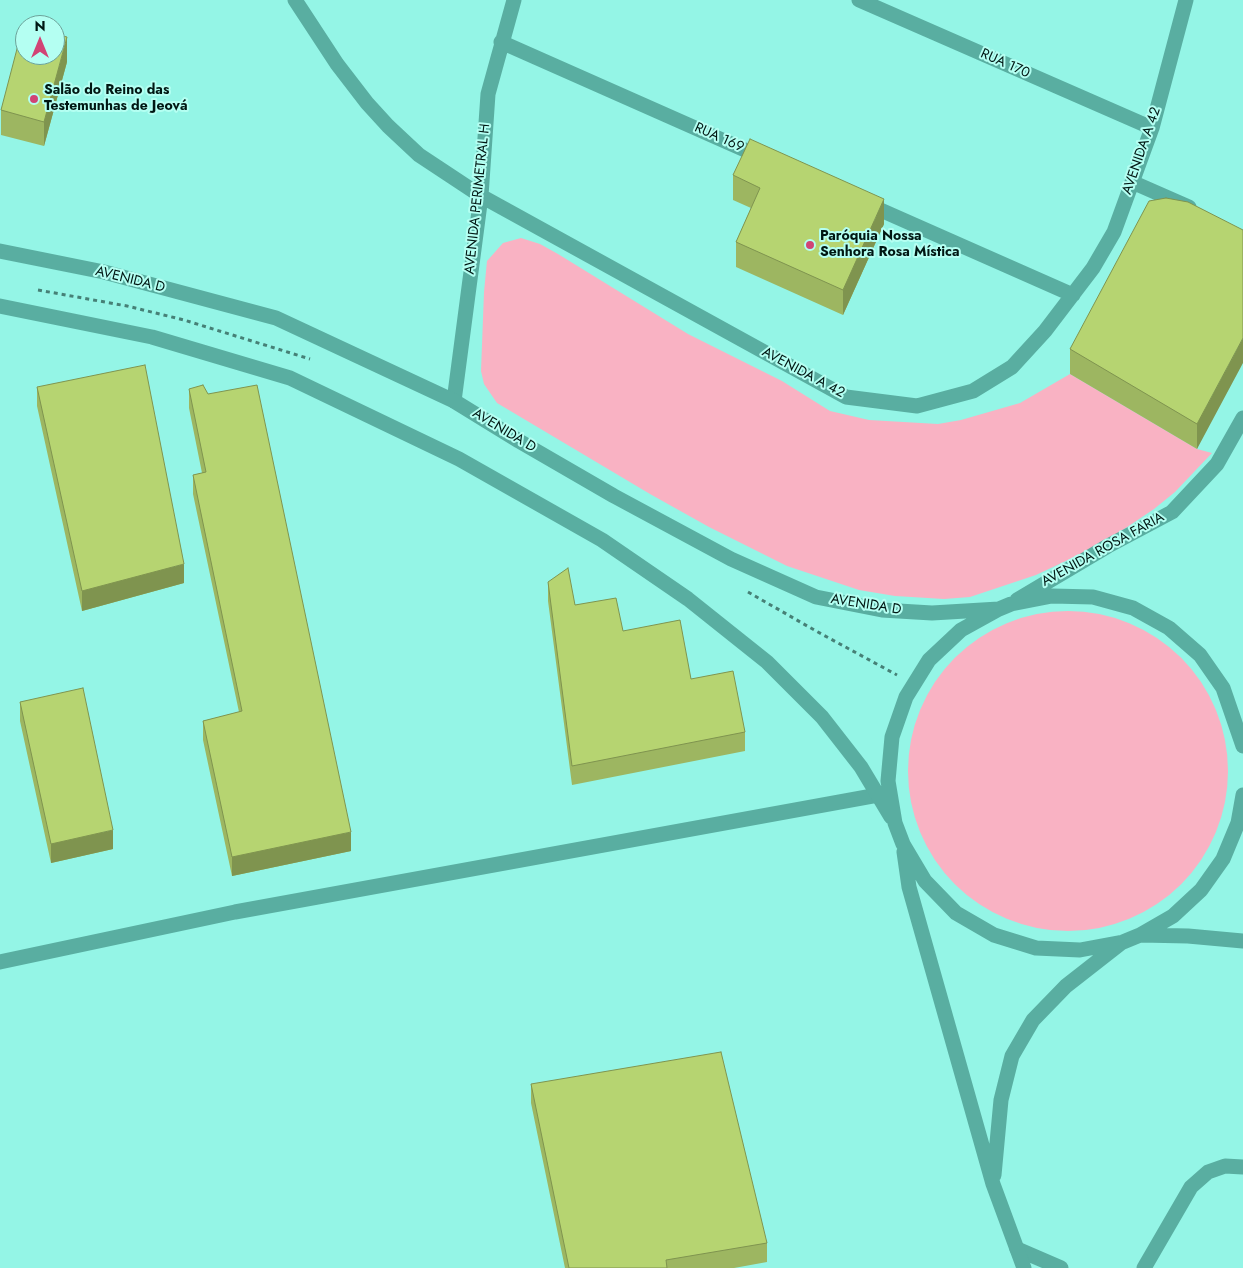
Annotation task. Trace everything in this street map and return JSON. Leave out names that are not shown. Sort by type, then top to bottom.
[{"type":"street","name":"AVENIDA A 42","points":[[295,0],[337,64],[367,103],[388,126],[419,155],[481,196],[846,397],[917,406],[973,391],[1012,367],[1045,331],[1093,268],[1114,232],[1152,128],[1186,0]]},
{"type":"street","name":"AVENIDA PERIMETRAL H","points":[[454,401],[481,196],[488,94],[514,0]]},
{"type":"street","name":"RUA 170","points":[[859,0],[1152,128]]},
{"type":"street","name":"RUA 169","points":[[502,42],[774,163]]},
{"type":"street","points":[[1132,182],[1200,212]]},
{"type":"street","points":[[856,199],[1073,295]]},
{"type":"street","name":"AVENIDA D","points":[[0,251],[104,272],[276,318],[454,401],[614,496],[731,559],[816,597],[882,610],[932,613],[1005,607]]},
{"type":"street","points":[[0,306],[152,337],[290,378],[459,459],[602,540],[688,599],[767,662],[822,717],[861,767],[896,824]]},
{"type":"street","name":"AVENIDA ROSA FARIA","points":[[1005,607],[1100,551],[1172,512],[1217,464],[1243,418]]},
{"type":"street","points":[[1024,1268],[993,1184],[909,887],[903,844],[896,824],[888,781],[892,737],[906,696],[929,660],[961,630],[1005,607],[1052,596],[1093,598],[1133,608],[1169,628],[1200,655],[1223,688],[1243,746]]},
{"type":"street","points":[[0,962],[235,912],[878,795]]},
{"type":"street","points":[[903,844],[925,881],[956,913],[994,935],[1036,948],[1080,950],[1123,942],[1140,935],[1173,916],[1201,890],[1223,859],[1238,823],[1243,795]]},
{"type":"street","points":[[1140,935],[1188,936],[1243,941]]},
{"type":"street","points":[[993,1184],[1001,1100],[1012,1056],[1033,1020],[1066,986],[1123,942]]},
{"type":"street","points":[[1144,1268],[1191,1187],[1208,1172],[1226,1166],[1243,1167]]},
{"type":"street","points":[[1017,1248],[1061,1268]]},
{"type":"path","points":[[258,369],[276,318]]},
{"type":"shaded area","points":[[521,238],[540,244],[558,254],[688,334],[782,381],[830,411],[869,420],[938,424],[961,420],[1020,403],[1070,374],[1197,449],[1212,453],[1175,492],[1154,509],[1102,544],[1036,575],[970,597],[944,599],[895,596],[859,590],[787,566],[709,527],[497,403],[484,384],[481,371],[487,261],[503,243]]},
{"type":"shaded area","points":[[1068,611],[1099,614],[1129,623],[1157,638],[1181,658],[1201,682],[1216,710],[1225,740],[1228,771],[1225,802],[1216,832],[1201,860],[1181,884],[1157,904],[1129,919],[1099,928],[1068,931],[1037,928],[1007,919],[979,904],[955,884],[935,860],[920,832],[911,802],[908,771],[911,740],[920,710],[935,682],[955,658],[979,638],[1007,623],[1037,614]]},
{"type":"building","points":[[15,57],[15,65],[59,65],[44,122],[1,110]]},
{"type":"building","name":"Paróquia Nossa Senhora Rosa Mística","points":[[750,139],[884,199],[843,290],[736,242],[760,188],[733,175]]},
{"type":"building","points":[[1166,198],[1188,202],[1243,230],[1243,338],[1197,424],[1070,349],[1149,201]]},
{"type":"building","points":[[145,365],[184,564],[82,591],[37,387]]},
{"type":"building","points":[[203,385],[208,394],[257,385],[351,832],[232,857],[203,721],[242,711],[193,475],[206,472],[189,389]]},
{"type":"building","points":[[568,568],[575,605],[616,598],[623,631],[680,620],[691,679],[733,671],[745,732],[572,766],[548,582]]},
{"type":"building","points":[[83,688],[113,830],[51,844],[20,702]]},
{"type":"building","points":[[721,1052],[767,1243],[666,1260],[667,1268],[569,1268],[531,1084]]},
{"type":"place","name":"Salão do Reino das Testemunhas de Jeová","points":[[34,99]]},
{"type":"place","name":"Paróquia Nossa Senhora Rosa Mística","points":[[810,245]]}]
